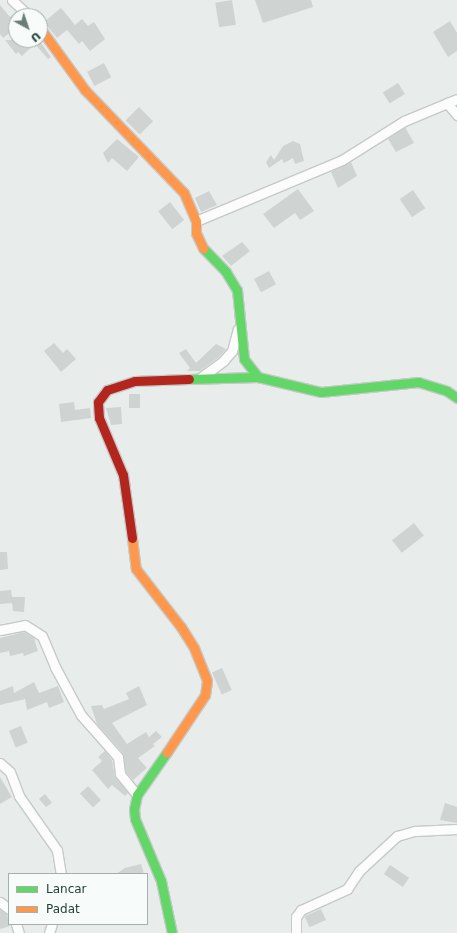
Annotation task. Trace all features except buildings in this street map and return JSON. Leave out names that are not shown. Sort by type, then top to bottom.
[{"type":"street","points":[[12,0],[20,8]]},
{"type":"street","points":[[48,39],[85,90],[184,193],[196,221],[196,233],[206,254],[226,272],[237,290],[246,364],[258,377]]},
{"type":"street","points":[[196,221],[342,160],[404,121],[457,99]]},
{"type":"street","points":[[446,103],[457,115]]},
{"type":"street","points":[[200,378],[224,362],[232,351],[240,320]]},
{"type":"street","points":[[172,933],[161,881],[135,819],[137,795],[192,718],[205,695],[207,681],[194,648],[181,627],[136,569],[123,476],[99,418],[98,402],[107,390],[135,381],[258,377],[320,392],[418,382],[447,391],[457,398]]},
{"type":"street","points":[[0,630],[25,625],[42,636],[55,667],[80,715],[118,757],[120,774],[137,795]]},
{"type":"street","points":[[0,763],[10,772],[19,796],[57,850],[61,873]]},
{"type":"street","points":[[296,933],[296,917],[301,910],[347,890],[359,871],[397,836],[415,830],[457,829]]},
{"type":"street","points":[[0,902],[8,908]]},
{"type":"traffic: fast","points":[[203,248],[226,272],[237,290],[244,359],[258,377]]},
{"type":"traffic: fast","points":[[189,379],[258,377],[321,392],[418,382],[447,391],[457,398]]},
{"type":"traffic: fast","points":[[167,752],[137,795],[134,809],[135,819],[161,881],[172,933]]},
{"type":"traffic: slow","points":[[48,39],[85,90],[184,193],[196,221],[196,233],[203,248]]},
{"type":"traffic: slow","points":[[132,538],[136,569],[181,627],[194,648],[207,681],[205,695],[167,752]]},
{"type":"traffic: jam","points":[[132,538],[123,475],[99,418],[98,402],[107,390],[135,381],[189,379]]}]
